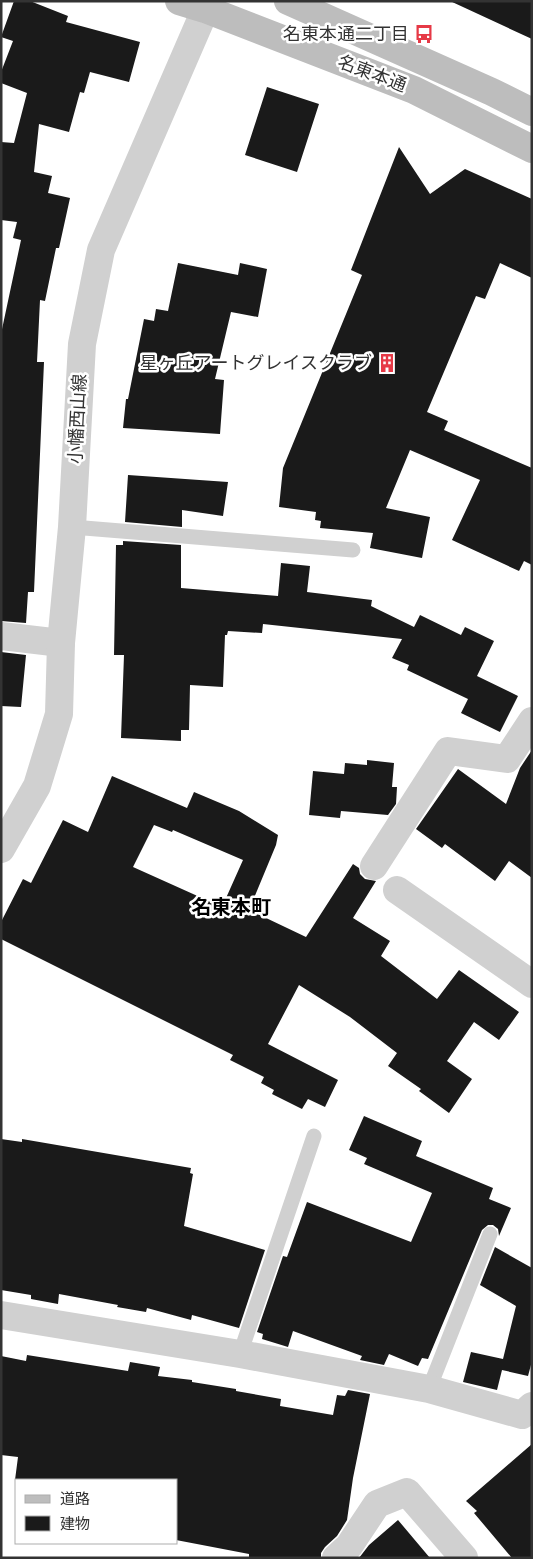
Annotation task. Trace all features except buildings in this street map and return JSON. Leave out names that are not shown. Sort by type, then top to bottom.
[{"type":"main road","name":"名東本通","points":[[179,1],[207,5],[414,90],[532,149]]},
{"type":"main road","name":"名東本通","points":[[288,1],[492,92],[532,112]]},
{"type":"street","name":"小幡西山線","points":[[1,849],[37,786],[59,714],[61,643],[72,527],[82,344],[101,250],[207,5]]},
{"type":"street","points":[[1,636],[61,643]]},
{"type":"street","points":[[374,866],[448,751],[507,759],[532,721]]},
{"type":"street","points":[[397,890],[532,984]]},
{"type":"street","points":[[1,1315],[240,1354],[429,1389],[522,1415],[532,1406]]},
{"type":"street","points":[[336,1558],[349,1546],[376,1504],[407,1492],[464,1558]]},
{"type":"lane","points":[[72,527],[353,550]]},
{"type":"lane","points":[[240,1354],[314,1136]]},
{"type":"lane","points":[[429,1389],[490,1234]]},
{"type":"place","name":"名東本通二丁目","points":[[424,34]]},
{"type":"place","name":"星ヶ丘アートグレイスクラブ","points":[[387,363]]},
{"type":"district","name":"名東本町","points":[[231,908]]}]
